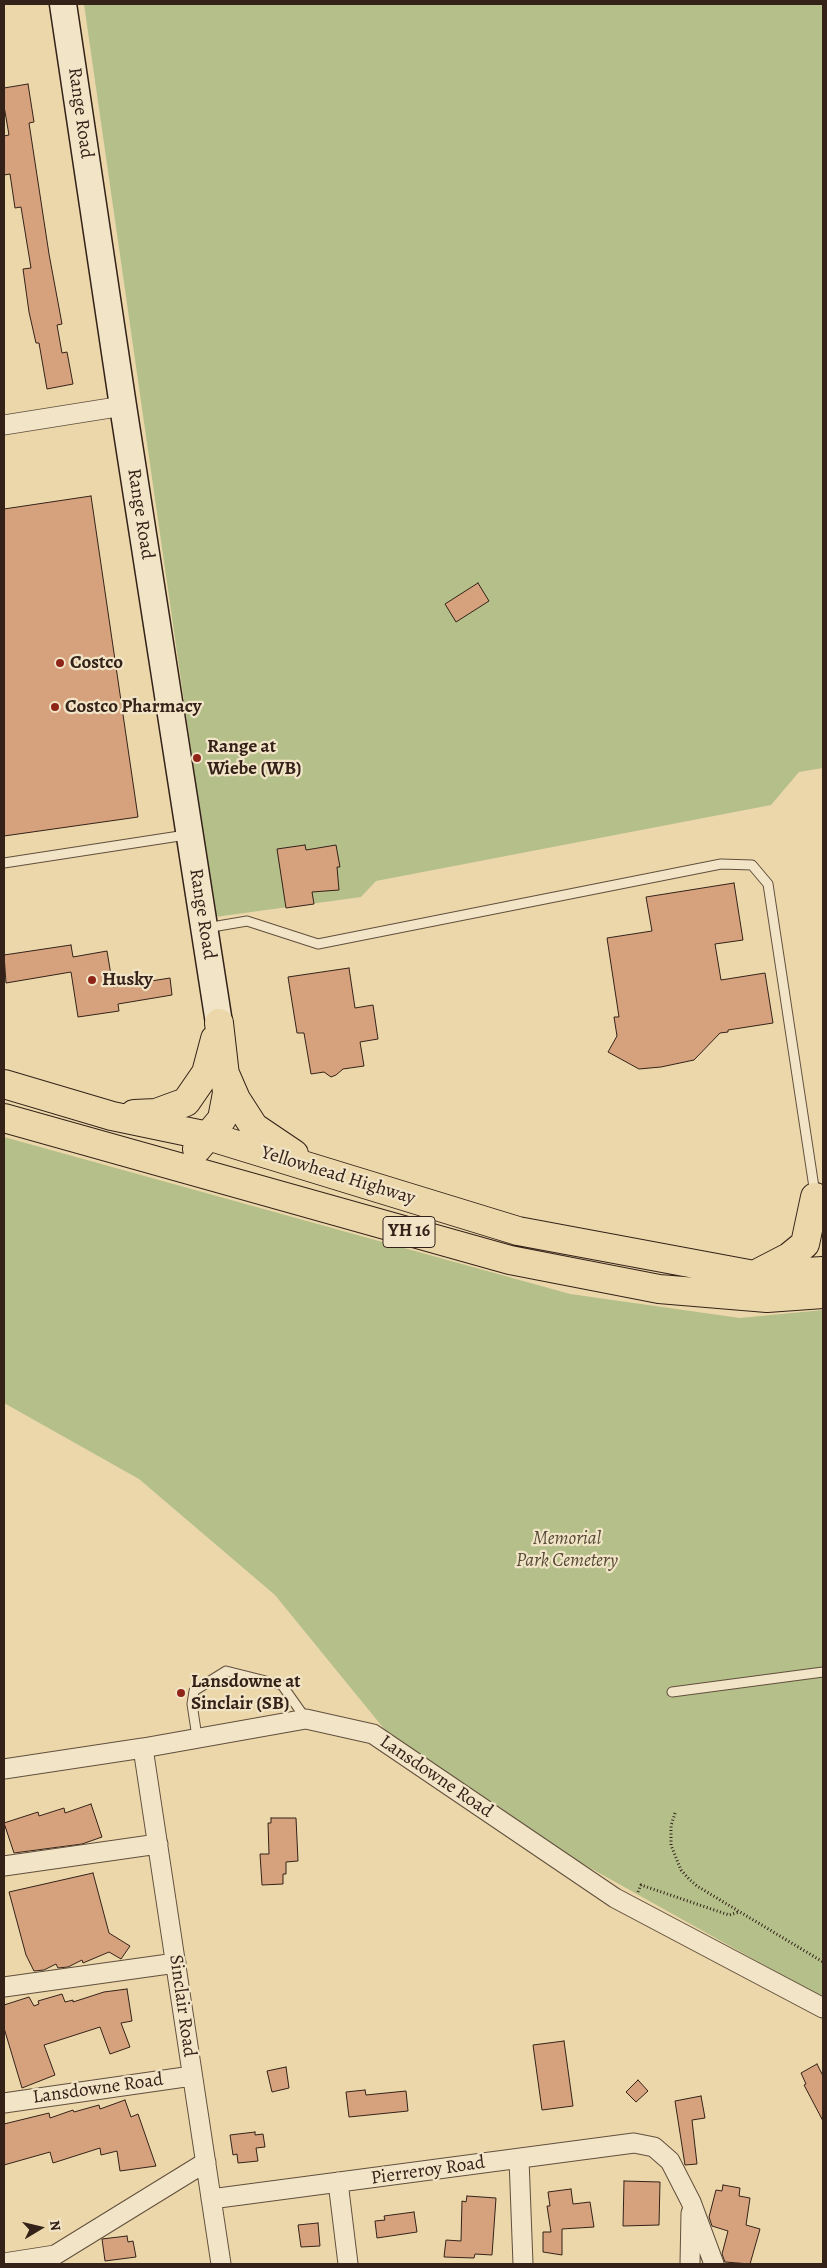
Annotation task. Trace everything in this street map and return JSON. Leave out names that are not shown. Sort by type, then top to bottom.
[{"type":"highway","points":[[155,1160],[185,1157],[198,1148],[222,1119],[227,1093],[219,1023]]},
{"type":"highway","points":[[112,1116],[156,1113],[186,1102],[206,1073],[219,1023]]},
{"type":"highway","points":[[225,1075],[236,1099],[254,1126],[279,1146],[324,1172]]},
{"type":"highway","name":"Yellowhead Highway","points":[[4,1084],[112,1116],[208,1136],[518,1231],[754,1275],[823,1271]]},
{"type":"highway","name":"Yellowhead Highway","points":[[4,1118],[528,1264],[659,1289],[767,1298],[823,1294]]},
{"type":"highway","points":[[754,1275],[788,1257],[805,1244],[819,1201]]},
{"type":"street","name":"Range Road","points":[[63,4],[123,406],[219,1023]]},
{"type":"street","points":[[4,425],[123,406]]},
{"type":"street","name":"Lansdowne Road","points":[[4,1769],[144,1748],[306,1719],[373,1734],[631,1908],[823,2008]]},
{"type":"street","name":"Sinclair Road","points":[[144,1748],[221,2264]]},
{"type":"street","points":[[4,1866],[158,1844]]},
{"type":"street","points":[[4,1987],[176,1963]]},
{"type":"street","name":"Lansdowne Road","points":[[4,2103],[192,2076]]},
{"type":"street","name":"Pierreroy Road","points":[[211,2199],[634,2143],[654,2147],[670,2161],[691,2202],[714,2264]]},
{"type":"street","points":[[519,2158],[522,2264]]},
{"type":"street","points":[[4,2263],[54,2255],[206,2162]]},
{"type":"street","points":[[338,2182],[348,2264]]},
{"type":"street","name":"Pierreroy Road","points":[[690,2264],[691,2202]]},
{"type":"lane","points":[[4,863],[190,834]]},
{"type":"lane","points":[[205,928],[246,921],[318,944],[720,864],[752,865],[768,884],[819,1201]]},
{"type":"lane","points":[[197,1737],[192,1704],[194,1691],[226,1671],[282,1685],[306,1719]]},
{"type":"lane","points":[[672,1692],[823,1672]]},
{"type":"path","points":[[675,1814],[671,1826],[670,1840],[675,1857],[682,1870],[697,1886],[823,1962]]},
{"type":"path","points":[[631,1908],[640,1885],[723,1914],[739,1912]]},
{"type":"green space","points":[[84,4],[823,4],[823,768],[799,772],[771,805],[376,881],[361,897],[215,917]]},
{"type":"green space","name":"Memorial Park Cemetery","points":[[4,1137],[570,1294],[740,1318],[823,1310],[823,1998],[515,1826],[394,1741],[275,1595],[139,1479],[4,1403]]},
{"type":"building","points":[[28,84],[34,122],[29,123],[62,324],[57,325],[62,353],[67,352],[73,384],[47,389],[39,343],[36,343],[29,312],[23,269],[31,268],[21,207],[15,208],[10,174],[4,175],[4,136],[9,135],[4,106],[4,88]]},
{"type":"building","name":"Costco","points":[[91,496],[138,817],[4,836],[4,509]]},
{"type":"building","points":[[478,583],[489,601],[456,622],[445,604]]},
{"type":"building","points":[[305,845],[306,850],[336,845],[340,867],[337,867],[339,890],[312,892],[314,904],[286,908],[277,849]]},
{"type":"building","points":[[734,883],[743,940],[715,944],[721,980],[765,973],[773,1023],[720,1033],[694,1060],[661,1067],[639,1069],[608,1052],[617,1036],[614,1017],[619,1017],[607,938],[652,931],[646,897]]},
{"type":"building","name":"Husky","points":[[71,945],[73,957],[107,951],[113,987],[170,978],[172,995],[118,1004],[119,1011],[78,1017],[71,972],[6,983],[4,955]]},
{"type":"building","points":[[349,968],[355,1008],[373,1005],[378,1039],[360,1042],[364,1066],[343,1069],[331,1077],[324,1072],[311,1074],[304,1033],[297,1033],[288,977]]},
{"type":"building","points":[[91,1804],[102,1837],[82,1844],[14,1853],[4,1823],[38,1812],[39,1816],[64,1808],[65,1813]]},
{"type":"building","points":[[271,1818],[296,1818],[298,1861],[286,1862],[286,1874],[283,1874],[283,1884],[262,1885],[260,1854],[269,1854],[268,1823],[271,1823]]},
{"type":"building","points":[[93,1873],[109,1933],[130,1946],[121,1959],[109,1952],[83,1963],[82,1960],[68,1967],[58,1968],[56,1964],[44,1970],[34,1971],[26,1955],[9,1892]]},
{"type":"building","points":[[127,1989],[132,2021],[121,2023],[130,2047],[110,2054],[100,2027],[44,2045],[55,2075],[22,2088],[4,2028],[4,2005],[29,1997],[34,2006],[39,2004],[38,2001],[62,1994],[65,2002],[73,2000],[73,2002],[104,1992]]},
{"type":"building","points":[[564,2041],[573,2106],[542,2110],[533,2045]]},
{"type":"building","points":[[817,2064],[823,2076],[823,2121],[804,2085],[806,2084],[801,2073]]},
{"type":"building","points":[[286,2067],[289,2088],[272,2092],[267,2071]]},
{"type":"building","points":[[638,2080],[648,2091],[636,2102],[626,2092]]},
{"type":"building","points":[[365,2090],[366,2095],[406,2091],[408,2111],[349,2117],[346,2092]]},
{"type":"building","points":[[701,2096],[705,2118],[692,2120],[697,2164],[685,2165],[675,2101]]},
{"type":"building","points":[[125,2100],[131,2117],[138,2114],[156,2166],[120,2171],[117,2151],[101,2155],[100,2148],[53,2163],[50,2152],[4,2165],[4,2124],[49,2113],[50,2118],[73,2110],[74,2112],[99,2105],[100,2109]]},
{"type":"building","points":[[255,2132],[255,2135],[263,2134],[265,2147],[256,2148],[258,2161],[238,2163],[237,2154],[233,2155],[230,2135]]},
{"type":"building","points":[[624,2181],[660,2182],[659,2225],[623,2226]]},
{"type":"building","points":[[723,2185],[740,2188],[739,2196],[750,2198],[746,2225],[760,2229],[750,2264],[725,2262],[722,2254],[728,2231],[712,2226],[709,2217],[716,2190],[722,2191]]},
{"type":"building","points":[[571,2189],[573,2204],[590,2202],[594,2227],[562,2229],[562,2255],[543,2252],[543,2232],[551,2232],[547,2206],[550,2206],[548,2192]]},
{"type":"building","points":[[467,2196],[496,2198],[492,2255],[475,2254],[474,2258],[444,2257],[446,2240],[461,2241],[462,2201],[466,2202]]},
{"type":"building","points":[[414,2212],[417,2232],[377,2238],[375,2221],[385,2220],[384,2216]]},
{"type":"building","points":[[318,2223],[320,2246],[301,2247],[298,2225]]},
{"type":"building","points":[[127,2236],[128,2242],[133,2241],[136,2257],[105,2261],[102,2239]]},
{"type":"place","name":"Costco","points":[[60,663]]},
{"type":"place","name":"Costco Pharmacy","points":[[55,707]]},
{"type":"place","name":"Range at Wiebe (WB)","points":[[197,758]]},
{"type":"place","name":"Husky","points":[[92,980]]},
{"type":"place","name":"Lansdowne at Sinclair (SB)","points":[[181,1693]]}]
